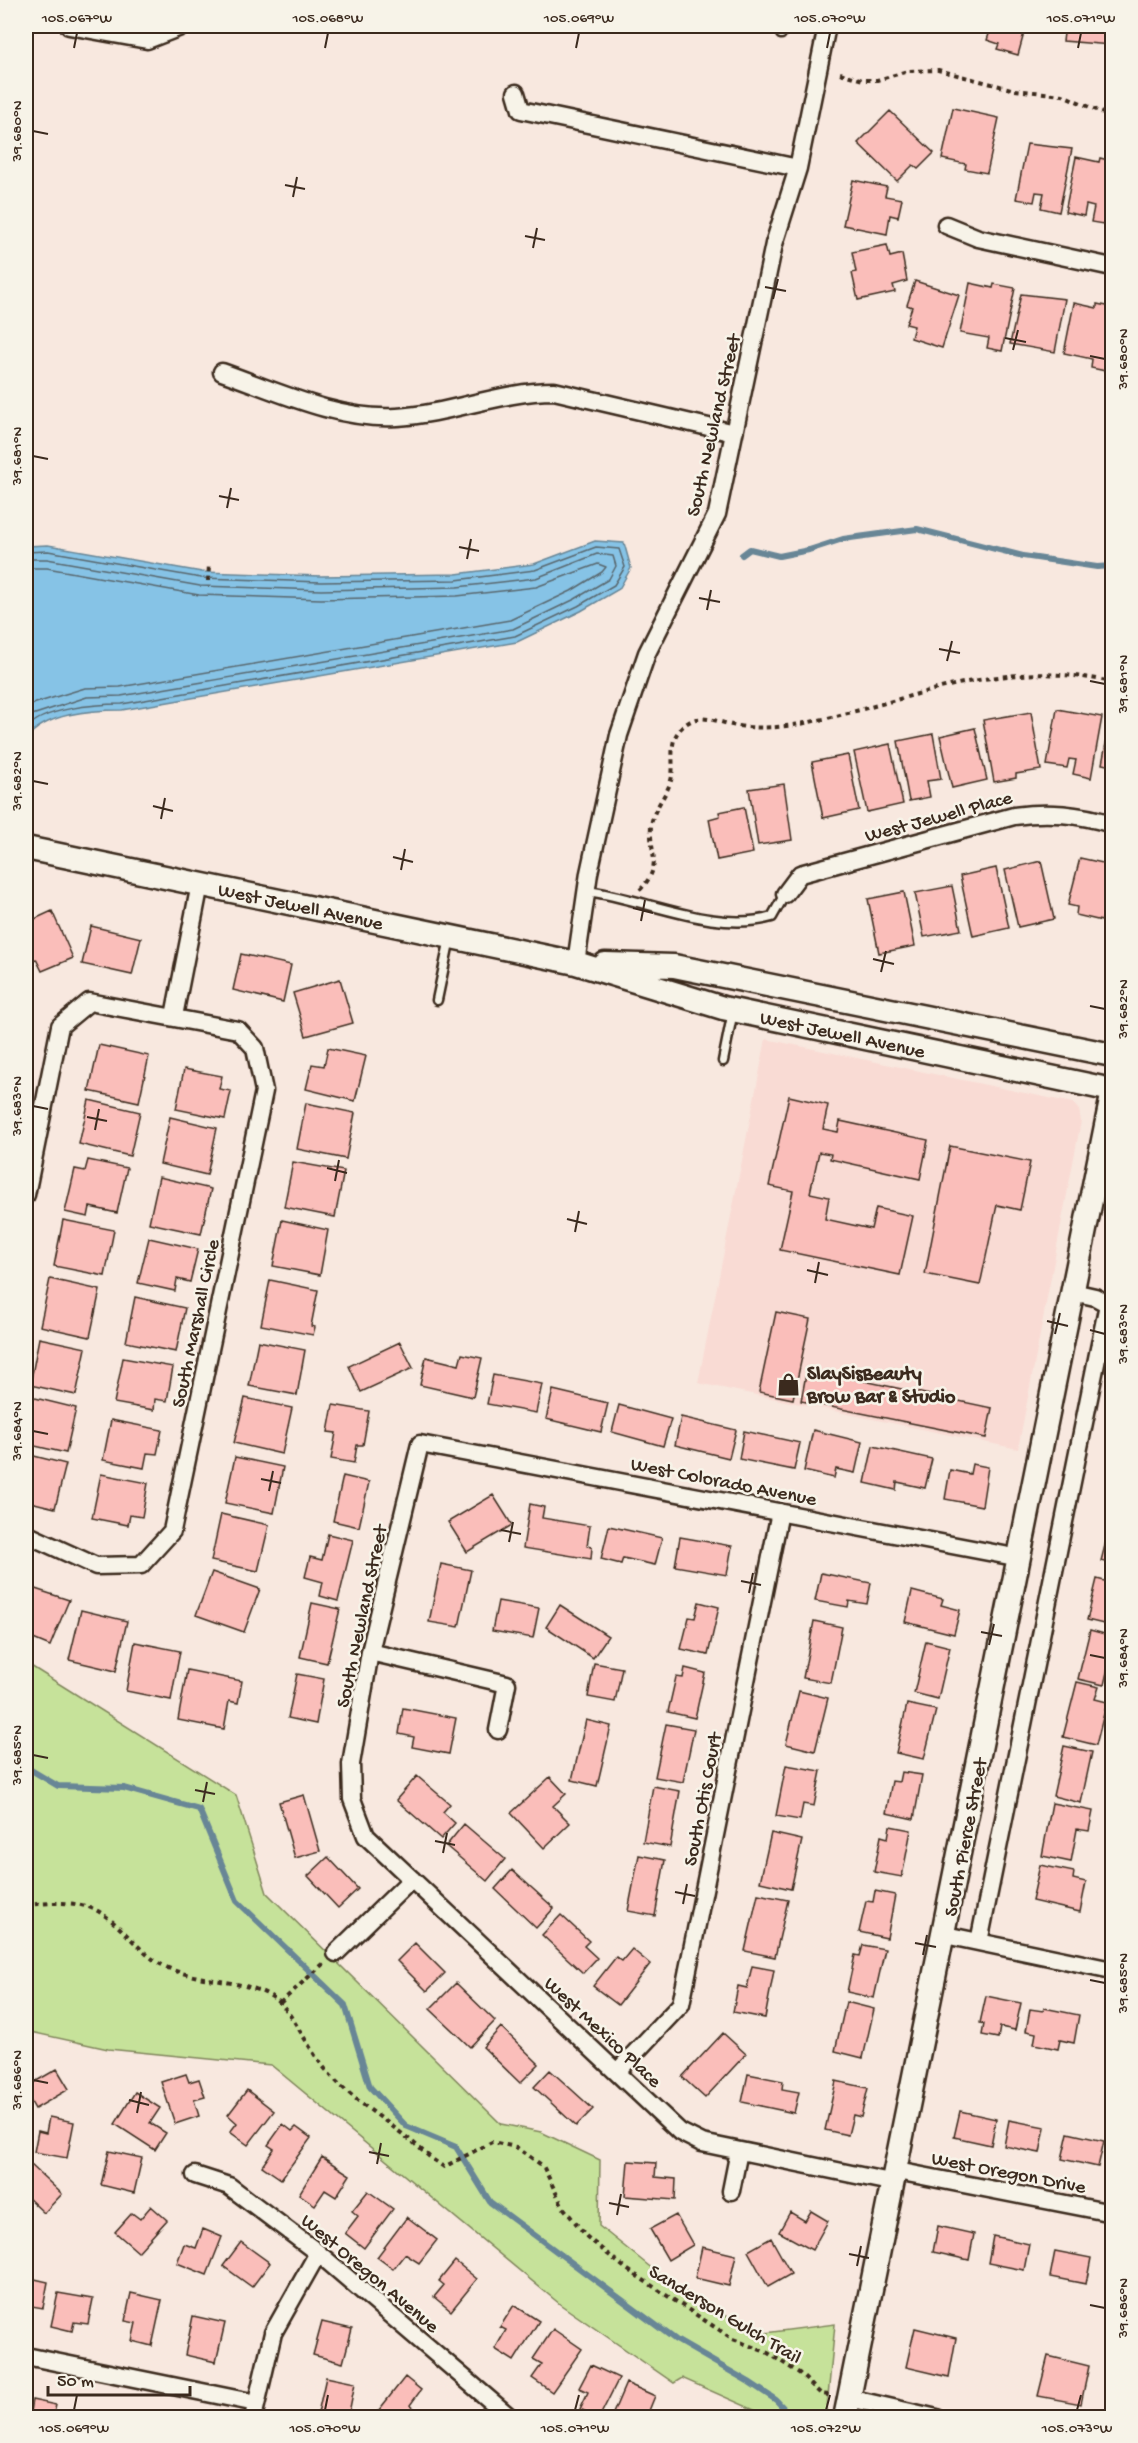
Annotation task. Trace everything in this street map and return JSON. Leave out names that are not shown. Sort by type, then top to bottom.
[{"type":"main road","name":"West Jewell Avenue","points":[[26,848],[576,963],[733,1010],[1113,1090]]},
{"type":"main road","name":"West Jewell Avenue","points":[[576,963],[674,966],[1113,1055]]},
{"type":"main road","name":"South Pierce Street","points":[[847,2408],[896,2177],[1113,1096]]},
{"type":"street","points":[[69,26],[147,40],[183,26]]},
{"type":"street","name":"South Newland Street","points":[[576,963],[587,891],[619,735],[647,653],[717,514],[774,244],[798,168],[827,26]]},
{"type":"street","points":[[516,93],[521,110],[798,168]]},
{"type":"street","points":[[945,225],[978,238],[1113,267]]},
{"type":"street","points":[[222,372],[332,411],[397,417],[472,404],[524,391],[554,391],[734,433]]},
{"type":"street","name":"West Jewell Place","points":[[785,894],[800,874],[1014,816],[1044,812],[1080,815],[1113,824]]},
{"type":"street","points":[[174,1016],[200,884]]},
{"type":"street","name":"South Marshall Circle","points":[[26,1195],[60,1026],[89,1002],[174,1016],[238,1030],[255,1048],[264,1091],[172,1531],[141,1565],[96,1566],[26,1534]]},
{"type":"street","name":"South Pierce Street","points":[[979,1942],[1108,1304],[1095,1297],[1073,1292]]},
{"type":"street","name":"South Newland Street","points":[[352,1798],[351,1764],[370,1652],[420,1444]]},
{"type":"street","name":"West Colorado Avenue","points":[[420,1444],[1020,1558]]},
{"type":"street","name":"South Otis Court","points":[[617,2072],[681,2004],[780,1512]]},
{"type":"street","points":[[370,1652],[507,1684],[498,1730]]},
{"type":"street","name":"West Mexico Place","points":[[352,1798],[366,1836],[680,2132],[702,2143],[740,2151],[896,2177]]},
{"type":"street","points":[[336,1953],[412,1879]]},
{"type":"street","points":[[945,1935],[1113,1970]]},
{"type":"street","points":[[731,2192],[740,2151]]},
{"type":"street","name":"West Oregon Avenue","points":[[195,2175],[229,2186],[318,2253],[511,2418]]},
{"type":"street","name":"West Oregon Drive","points":[[896,2177],[1113,2213]]},
{"type":"street","points":[[26,2356],[255,2410],[273,2333],[318,2253]]},
{"type":"street","points":[[847,2408],[936,2418]]},
{"type":"lane","points":[[587,891],[627,898],[699,917],[751,924],[771,917],[785,894]]},
{"type":"lane","points":[[437,1000],[450,936]]},
{"type":"lane","points":[[723,1061],[733,1010]]},
{"type":"path","points":[[840,73],[863,80],[877,80],[908,71],[938,70],[1015,90],[1063,95],[1113,117]]},
{"type":"path","points":[[208,581],[209,565]]},
{"type":"path","points":[[627,898],[635,894],[653,873],[651,828],[653,816],[671,780],[673,741],[676,733],[689,722],[706,719],[734,725],[766,727],[800,724],[951,684],[1000,675],[1065,675],[1113,682]]},
{"type":"path","points":[[26,1905],[52,1902],[90,1907],[117,1926],[157,1962],[186,1975],[264,1993],[280,2003],[336,1953]]},
{"type":"path","name":"Sanderson Gulch Trail","points":[[280,2003],[322,2065],[348,2094],[407,2137],[426,2157],[444,2167],[492,2142],[516,2147],[543,2166],[563,2208],[587,2237],[624,2268],[733,2339],[768,2353],[791,2368],[821,2394],[847,2408]]},
{"type":"shaded area","points":[[766,1039],[1073,1103],[1079,1110],[1081,1121],[1018,1449],[698,1383]]},
{"type":"green space","points":[[26,1663],[236,1795],[267,1893],[501,2124],[541,2132],[600,2160],[599,2226],[669,2282],[757,2334],[835,2324],[826,2417],[770,2417],[682,2378],[674,2383],[561,2305],[271,2065],[108,2049],[26,2031]]},
{"type":"water","points":[[595,541],[624,543],[631,568],[619,589],[581,611],[517,642],[122,710],[83,712],[57,718],[35,730],[26,739],[26,546],[48,545],[202,572],[321,576],[456,574],[534,564]]},
{"type":"building","points":[[981,26],[1026,26],[1018,55],[997,49],[999,44],[987,40],[990,31],[980,28]]},
{"type":"building","points":[[1065,26],[1112,26],[1111,45],[1063,41]]},
{"type":"building","points":[[953,108],[999,118],[987,173],[965,169],[966,164],[942,159]]},
{"type":"building","points":[[890,111],[934,153],[918,169],[913,165],[897,181],[858,143]]},
{"type":"building","points":[[1027,144],[1072,149],[1059,212],[1041,208],[1044,193],[1036,192],[1034,202],[1016,199]]},
{"type":"building","points":[[1076,157],[1099,162],[1100,158],[1112,161],[1112,206],[1109,225],[1091,222],[1094,207],[1086,205],[1084,216],[1065,212]]},
{"type":"building","points":[[853,180],[887,187],[885,196],[902,199],[898,217],[890,215],[887,234],[843,225]]},
{"type":"building","points":[[887,245],[890,257],[902,254],[907,281],[893,285],[895,292],[858,300],[852,273],[856,272],[852,252]]},
{"type":"building","points":[[915,281],[959,295],[942,348],[911,338],[914,326],[906,324],[912,307],[907,305]]},
{"type":"building","points":[[970,283],[993,288],[994,284],[1015,288],[1002,351],[987,348],[989,338],[960,333]]},
{"type":"building","points":[[1021,294],[1065,299],[1055,352],[1010,344]]},
{"type":"building","points":[[1074,303],[1097,308],[1097,304],[1112,307],[1112,337],[1106,371],[1091,368],[1092,359],[1064,353]]},
{"type":"building","points":[[1057,709],[1102,717],[1091,778],[1073,774],[1076,760],[1069,759],[1067,768],[1047,765]]},
{"type":"building","points":[[1031,712],[1041,770],[1016,774],[1016,778],[994,782],[983,720]]},
{"type":"building","points":[[1112,719],[1112,766],[1102,764]]},
{"type":"building","points":[[975,728],[987,780],[952,788],[940,736]]},
{"type":"building","points":[[933,734],[941,779],[927,781],[930,797],[909,801],[898,741]]},
{"type":"building","points":[[890,744],[903,804],[867,812],[854,752]]},
{"type":"building","points":[[848,755],[859,810],[823,818],[812,762]]},
{"type":"building","points":[[784,784],[792,840],[758,845],[749,789]]},
{"type":"building","points":[[744,807],[753,853],[717,860],[709,819],[720,816],[719,812]]},
{"type":"building","points":[[1080,858],[1112,865],[1102,921],[1076,915],[1077,907],[1068,905]]},
{"type":"building","points":[[1041,861],[1054,919],[1018,927],[1005,870]]},
{"type":"building","points":[[996,868],[1009,928],[973,936],[960,876]]},
{"type":"building","points":[[952,886],[961,930],[924,937],[915,893]]},
{"type":"building","points":[[904,892],[915,946],[879,953],[868,899]]},
{"type":"building","points":[[52,911],[73,958],[42,971],[36,959],[26,963],[26,923]]},
{"type":"building","points":[[91,926],[141,938],[132,975],[82,964]]},
{"type":"building","points":[[241,954],[291,965],[283,1002],[233,990]]},
{"type":"building","points":[[340,979],[353,1023],[306,1036],[293,993]]},
{"type":"building","points":[[26,984],[30,985],[26,1013]]},
{"type":"building","points":[[99,1045],[149,1056],[139,1102],[89,1091]]},
{"type":"building","points":[[328,1048],[366,1056],[355,1101],[306,1089],[312,1064],[324,1066]]},
{"type":"building","points":[[184,1069],[222,1076],[219,1089],[231,1091],[225,1119],[176,1109]]},
{"type":"building","points":[[789,1096],[828,1105],[823,1129],[838,1132],[840,1121],[928,1140],[920,1179],[830,1159],[831,1154],[819,1152],[810,1193],[829,1197],[825,1219],[871,1229],[876,1208],[913,1216],[900,1275],[780,1250],[793,1191],[769,1186]]},
{"type":"building","points":[[89,1100],[140,1112],[130,1156],[79,1144]]},
{"type":"building","points":[[306,1103],[355,1113],[346,1159],[297,1149]]},
{"type":"building","points":[[170,1117],[217,1128],[207,1175],[160,1164]]},
{"type":"building","points":[[950,1146],[1030,1162],[1020,1210],[997,1205],[980,1285],[925,1274]]},
{"type":"building","points":[[88,1160],[127,1168],[117,1213],[90,1207],[88,1217],[65,1212],[75,1169],[85,1171]]},
{"type":"building","points":[[293,1162],[344,1171],[335,1217],[284,1207]]},
{"type":"building","points":[[159,1177],[211,1189],[201,1234],[149,1223]]},
{"type":"building","points":[[63,1220],[114,1230],[105,1276],[54,1266]]},
{"type":"building","points":[[282,1220],[328,1230],[320,1275],[273,1266]]},
{"type":"building","points":[[149,1238],[198,1249],[190,1282],[177,1279],[175,1291],[138,1283]]},
{"type":"building","points":[[50,1279],[100,1290],[90,1337],[40,1326]]},
{"type":"building","points":[[270,1280],[318,1290],[311,1326],[315,1327],[313,1335],[261,1325]]},
{"type":"building","points":[[135,1297],[185,1308],[176,1352],[126,1342]]},
{"type":"building","points":[[776,1312],[810,1319],[793,1399],[759,1392]]},
{"type":"building","points":[[39,1338],[86,1348],[76,1395],[30,1385]]},
{"type":"building","points":[[258,1341],[305,1350],[297,1395],[249,1386]]},
{"type":"building","points":[[400,1342],[413,1368],[361,1392],[349,1366]]},
{"type":"building","points":[[462,1354],[482,1358],[473,1397],[420,1385],[426,1357],[459,1365]]},
{"type":"building","points":[[123,1358],[173,1367],[167,1401],[155,1399],[154,1410],[114,1403]]},
{"type":"building","points":[[807,1369],[992,1408],[986,1438],[801,1401]]},
{"type":"building","points":[[493,1375],[542,1384],[536,1413],[487,1404]]},
{"type":"building","points":[[553,1390],[608,1403],[601,1432],[546,1419]]},
{"type":"building","points":[[27,1396],[76,1408],[66,1453],[26,1444]]},
{"type":"building","points":[[245,1398],[292,1408],[282,1454],[234,1443]]},
{"type":"building","points":[[333,1405],[369,1411],[363,1445],[357,1445],[354,1463],[331,1459],[336,1433],[328,1432]]},
{"type":"building","points":[[619,1405],[671,1419],[663,1446],[612,1432]]},
{"type":"building","points":[[681,1417],[736,1430],[729,1458],[675,1445]]},
{"type":"building","points":[[111,1420],[162,1430],[157,1454],[147,1453],[144,1468],[103,1460]]},
{"type":"building","points":[[813,1430],[862,1442],[855,1473],[836,1469],[834,1478],[804,1471]]},
{"type":"building","points":[[744,1431],[800,1443],[794,1470],[739,1459]]},
{"type":"building","points":[[873,1446],[932,1459],[925,1488],[897,1482],[896,1490],[865,1483]]},
{"type":"building","points":[[26,1454],[66,1464],[55,1508],[26,1501]]},
{"type":"building","points":[[235,1457],[283,1467],[274,1513],[225,1503]]},
{"type":"building","points":[[972,1464],[988,1467],[982,1506],[945,1499],[950,1470],[970,1474]]},
{"type":"building","points":[[101,1474],[148,1483],[142,1517],[130,1515],[128,1525],[92,1518]]},
{"type":"building","points":[[343,1476],[369,1482],[359,1527],[333,1521]]},
{"type":"building","points":[[493,1495],[512,1525],[467,1552],[448,1522]]},
{"type":"building","points":[[530,1504],[544,1507],[542,1518],[590,1526],[587,1546],[592,1547],[591,1559],[523,1548]]},
{"type":"building","points":[[221,1514],[269,1525],[258,1571],[211,1561]]},
{"type":"building","points":[[1112,1518],[1112,1564],[1101,1561]]},
{"type":"building","points":[[609,1526],[662,1538],[655,1565],[623,1558],[621,1564],[601,1559]]},
{"type":"building","points":[[328,1534],[353,1540],[338,1601],[320,1596],[323,1582],[305,1577],[310,1557],[322,1560]]},
{"type":"building","points":[[680,1537],[732,1546],[727,1575],[675,1566]]},
{"type":"building","points":[[441,1564],[471,1570],[459,1627],[429,1622]]},
{"type":"building","points":[[212,1572],[260,1589],[244,1632],[196,1615]]},
{"type":"building","points":[[821,1573],[871,1583],[867,1604],[849,1601],[848,1607],[815,1601]]},
{"type":"building","points":[[1097,1579],[1112,1583],[1112,1626],[1087,1620]]},
{"type":"building","points":[[26,1586],[69,1600],[50,1646],[26,1636]]},
{"type":"building","points":[[912,1591],[943,1599],[941,1605],[960,1610],[954,1634],[905,1622]]},
{"type":"building","points":[[498,1601],[539,1608],[533,1638],[492,1631]]},
{"type":"building","points":[[699,1602],[719,1607],[708,1655],[681,1649],[689,1617],[695,1618]]},
{"type":"building","points":[[312,1603],[340,1609],[327,1663],[300,1657]]},
{"type":"building","points":[[560,1605],[608,1636],[593,1658],[546,1627]]},
{"type":"building","points":[[81,1610],[127,1621],[116,1671],[69,1660]]},
{"type":"building","points":[[814,1621],[842,1627],[831,1683],[803,1678]]},
{"type":"building","points":[[1090,1630],[1112,1636],[1112,1651],[1104,1685],[1078,1679]]},
{"type":"building","points":[[926,1641],[950,1647],[938,1699],[914,1693]]},
{"type":"building","points":[[135,1642],[180,1651],[171,1700],[126,1691]]},
{"type":"building","points":[[594,1663],[622,1668],[615,1702],[588,1697]]},
{"type":"building","points":[[685,1668],[705,1673],[695,1718],[668,1712],[676,1677],[683,1678]]},
{"type":"building","points":[[187,1670],[242,1681],[238,1703],[229,1701],[224,1729],[178,1720]]},
{"type":"building","points":[[297,1674],[324,1679],[316,1724],[288,1718]]},
{"type":"building","points":[[1077,1682],[1099,1687],[1095,1699],[1107,1702],[1096,1745],[1063,1737]]},
{"type":"building","points":[[799,1691],[828,1698],[815,1751],[786,1744]]},
{"type":"building","points":[[907,1704],[936,1710],[924,1759],[896,1753]]},
{"type":"building","points":[[403,1708],[456,1718],[449,1754],[412,1747],[414,1737],[399,1734]]},
{"type":"building","points":[[586,1720],[611,1726],[597,1786],[572,1780]]},
{"type":"building","points":[[666,1724],[694,1729],[683,1782],[655,1777]]},
{"type":"building","points":[[1064,1746],[1092,1752],[1081,1803],[1053,1796]]},
{"type":"building","points":[[786,1765],[821,1771],[814,1806],[803,1804],[800,1820],[776,1816]]},
{"type":"building","points":[[901,1772],[922,1775],[914,1819],[886,1813],[892,1781],[899,1782]]},
{"type":"building","points":[[417,1776],[450,1804],[443,1812],[455,1823],[441,1839],[396,1800]]},
{"type":"building","points":[[550,1777],[566,1794],[553,1806],[570,1823],[544,1848],[511,1813]]},
{"type":"building","points":[[653,1786],[680,1791],[670,1847],[643,1842]]},
{"type":"building","points":[[304,1795],[320,1851],[295,1858],[279,1802]]},
{"type":"building","points":[[1052,1803],[1093,1811],[1089,1831],[1077,1829],[1071,1862],[1042,1856]]},
{"type":"building","points":[[464,1824],[505,1859],[487,1881],[446,1846]]},
{"type":"building","points":[[890,1826],[911,1830],[902,1877],[874,1872],[881,1836],[888,1838]]},
{"type":"building","points":[[771,1833],[802,1840],[791,1889],[760,1882]]},
{"type":"building","points":[[639,1855],[665,1860],[655,1916],[628,1911]]},
{"type":"building","points":[[328,1857],[358,1889],[338,1908],[308,1876]]},
{"type":"building","points":[[1040,1865],[1074,1872],[1073,1879],[1086,1882],[1080,1912],[1032,1901]]},
{"type":"building","points":[[512,1870],[554,1908],[536,1928],[495,1889]]},
{"type":"building","points":[[875,1891],[895,1895],[887,1938],[859,1932],[866,1901],[873,1902]]},
{"type":"building","points":[[758,1894],[788,1900],[775,1957],[745,1951]]},
{"type":"building","points":[[561,1915],[589,1941],[584,1946],[597,1958],[583,1973],[542,1935]]},
{"type":"building","points":[[415,1943],[445,1973],[427,1991],[397,1961]]},
{"type":"building","points":[[863,1945],[885,1949],[874,1998],[847,1992],[855,1955],[860,1956]]},
{"type":"building","points":[[632,1949],[650,1964],[618,2005],[593,1986],[616,1957],[622,1961]]},
{"type":"building","points":[[752,1966],[774,1970],[765,2018],[733,2012],[738,1986],[747,1988]]},
{"type":"building","points":[[456,1983],[495,2021],[470,2047],[430,2009]]},
{"type":"building","points":[[986,1996],[1021,2003],[1015,2030],[1000,2027],[998,2038],[982,2035],[984,2024],[980,2023]]},
{"type":"building","points":[[846,2002],[874,2009],[863,2058],[835,2051]]},
{"type":"building","points":[[1044,2008],[1079,2015],[1074,2043],[1060,2040],[1058,2049],[1034,2044],[1036,2033],[1026,2031],[1030,2009],[1043,2011]]},
{"type":"building","points":[[501,2027],[539,2064],[520,2083],[483,2047]]},
{"type":"building","points":[[723,2033],[746,2054],[705,2098],[682,2077]]},
{"type":"building","points":[[57,2069],[69,2089],[35,2109],[26,2093],[26,2087]]},
{"type":"building","points":[[550,2070],[593,2109],[576,2126],[534,2087]]},
{"type":"building","points":[[186,2074],[189,2082],[199,2079],[205,2097],[194,2100],[199,2116],[175,2124],[161,2082]]},
{"type":"building","points":[[748,2074],[783,2081],[782,2089],[799,2092],[794,2113],[742,2102]]},
{"type":"building","points":[[836,2081],[868,2088],[861,2117],[853,2115],[848,2135],[825,2130]]},
{"type":"building","points":[[247,2090],[274,2111],[248,2145],[230,2132],[237,2123],[228,2115]]},
{"type":"building","points":[[135,2092],[160,2108],[150,2123],[166,2133],[155,2150],[115,2124]]},
{"type":"building","points":[[960,2111],[996,2119],[991,2145],[954,2137]]},
{"type":"building","points":[[49,2117],[74,2122],[67,2158],[34,2152],[38,2131],[46,2133]]},
{"type":"building","points":[[1009,2120],[1045,2127],[1040,2153],[1004,2146]]},
{"type":"building","points":[[283,2124],[292,2131],[296,2127],[311,2138],[281,2179],[262,2166],[274,2149],[268,2145]]},
{"type":"building","points":[[1068,2133],[1104,2141],[1098,2167],[1062,2159]]},
{"type":"building","points":[[109,2151],[142,2158],[134,2193],[101,2185]]},
{"type":"building","points":[[322,2157],[350,2175],[336,2197],[325,2190],[315,2205],[299,2194]]},
{"type":"building","points":[[628,2161],[656,2163],[655,2177],[676,2179],[675,2200],[625,2196]]},
{"type":"building","points":[[29,2163],[62,2194],[44,2213],[26,2196],[26,2166]]},
{"type":"building","points":[[368,2191],[393,2209],[364,2248],[345,2233],[358,2216],[352,2211]]},
{"type":"building","points":[[151,2206],[167,2220],[138,2252],[115,2232],[132,2213],[140,2219]]},
{"type":"building","points":[[811,2211],[828,2221],[812,2250],[779,2232],[790,2212],[805,2221]]},
{"type":"building","points":[[676,2215],[693,2245],[668,2260],[650,2229]]},
{"type":"building","points":[[407,2217],[437,2240],[419,2263],[405,2254],[393,2269],[377,2257]]},
{"type":"building","points":[[938,2226],[974,2234],[969,2260],[933,2252]]},
{"type":"building","points":[[203,2229],[222,2237],[207,2275],[177,2263],[184,2244],[196,2248]]},
{"type":"building","points":[[993,2236],[1029,2244],[1024,2270],[988,2263]]},
{"type":"building","points":[[771,2238],[791,2274],[768,2287],[748,2251]]},
{"type":"building","points":[[241,2242],[270,2263],[252,2287],[223,2266]]},
{"type":"building","points":[[702,2247],[736,2255],[729,2286],[695,2278]]},
{"type":"building","points":[[1055,2251],[1091,2258],[1086,2284],[1050,2277]]},
{"type":"building","points":[[455,2261],[477,2279],[451,2311],[434,2297],[444,2285],[439,2281]]},
{"type":"building","points":[[26,2277],[48,2282],[43,2308],[32,2306],[29,2322],[26,2321]]},
{"type":"building","points":[[58,2293],[93,2299],[88,2324],[74,2322],[72,2331],[51,2326]]},
{"type":"building","points":[[131,2293],[162,2300],[152,2346],[132,2341],[136,2323],[125,2321]]},
{"type":"building","points":[[514,2305],[539,2321],[514,2361],[495,2349],[506,2330],[500,2327]]},
{"type":"building","points":[[193,2316],[225,2323],[216,2362],[185,2355]]},
{"type":"building","points":[[322,2322],[352,2329],[343,2363],[313,2355]]},
{"type":"building","points":[[915,2328],[956,2338],[949,2377],[906,2367]]},
{"type":"building","points":[[553,2329],[582,2349],[552,2392],[532,2378],[542,2364],[533,2359]]},
{"type":"building","points":[[1048,2356],[1089,2366],[1081,2404],[1038,2396]]},
{"type":"building","points":[[591,2365],[619,2378],[599,2418],[580,2409],[588,2392],[579,2388]]},
{"type":"building","points":[[326,2377],[355,2383],[348,2418],[318,2413]]},
{"type":"building","points":[[405,2377],[421,2390],[410,2405],[423,2415],[421,2418],[378,2418],[375,2415]]},
{"type":"building","points":[[626,2383],[655,2396],[646,2418],[611,2418]]},
{"type":"building","points":[[32,2400],[56,2405],[53,2418],[29,2418]]},
{"type":"building","points":[[77,2412],[97,2416],[97,2418],[76,2418]]},
{"type":"waterway","points":[[742,555],[750,549],[779,556],[809,550],[843,539],[917,529],[1023,556],[1097,567],[1112,566]]},
{"type":"waterway","points":[[26,1767],[58,1786],[124,1788],[199,1809],[237,1901],[345,2005],[370,2087],[406,2126],[456,2147],[490,2202],[676,2340],[776,2400],[793,2418]]},
{"type":"place","name":"SlaySisBeauty Brow Bar & Studio","points":[[789,1384]]}]
